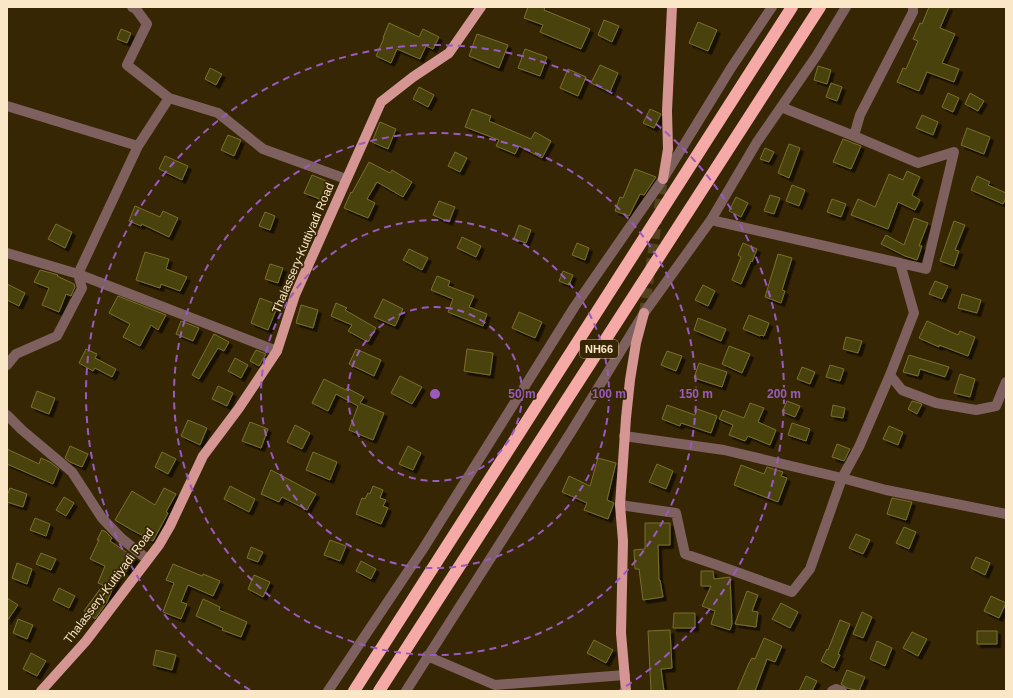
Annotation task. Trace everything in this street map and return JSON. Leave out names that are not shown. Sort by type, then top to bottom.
[{"type":"highway","name":"NH66","points":[[354,691],[792,7]]},
{"type":"highway","name":"NH66","points":[[379,691],[820,7]]},
{"type":"main road","name":"Thalassery-Kuttiyadi Road","points":[[41,691],[86,641],[159,545],[170,526],[203,456],[239,408],[277,351],[295,295],[381,102],[413,77],[449,53],[481,7]]},
{"type":"main road","points":[[663,179],[668,150],[667,110],[672,7]]},
{"type":"main road","points":[[626,691],[621,633],[623,541],[620,505],[624,436],[630,380],[636,343],[644,313]]},
{"type":"street","points":[[132,7],[136,9],[147,24],[127,65],[169,98],[218,113],[263,149],[346,179]]},
{"type":"street","points":[[328,691],[423,549],[575,306],[663,179],[731,68],[772,7]]},
{"type":"street","points":[[406,691],[571,432],[644,313],[711,220],[757,142],[816,55],[846,7]]},
{"type":"street","points":[[854,136],[860,115],[913,12],[913,7]]},
{"type":"street","points":[[7,366],[16,354],[57,336],[82,288],[78,274],[138,146],[169,98]]},
{"type":"street","points":[[7,106],[138,146]]},
{"type":"street","points":[[711,220],[926,269],[954,152],[918,163],[781,107]]},
{"type":"street","points":[[7,253],[78,274],[277,351]]},
{"type":"street","points":[[620,505],[676,512],[685,554],[792,592],[810,569],[842,478],[859,447],[890,375],[914,313],[900,264]]},
{"type":"street","points":[[890,375],[902,390],[936,403],[976,410],[996,406],[1006,382]]},
{"type":"street","points":[[7,416],[72,472],[102,518],[121,538],[147,559]]},
{"type":"street","points":[[624,436],[724,450],[886,490],[1006,514]]},
{"type":"street","points":[[428,656],[495,684],[625,675]]},
{"type":"street","points":[[832,691],[836,689],[842,691]]},
{"type":"building","points":[[528,7],[545,7],[544,10],[590,29],[581,49],[540,32],[543,25],[524,18]]},
{"type":"building","points":[[929,7],[949,7],[940,28],[955,34],[942,63],[959,69],[954,82],[927,72],[919,91],[897,82],[903,68],[906,69],[918,41],[913,39],[920,23],[922,24]]},
{"type":"building","points":[[604,20],[619,26],[612,42],[598,35]]},
{"type":"building","points":[[698,22],[717,30],[708,51],[689,43]]},
{"type":"building","points":[[389,23],[419,37],[423,29],[439,37],[433,49],[426,46],[420,59],[397,49],[391,63],[376,56]]},
{"type":"building","points":[[121,29],[131,33],[127,43],[117,39]]},
{"type":"building","points":[[477,34],[508,45],[499,68],[469,56]]},
{"type":"building","points":[[525,49],[547,57],[540,76],[518,68]]},
{"type":"building","points":[[600,65],[618,73],[610,92],[591,83]]},
{"type":"building","points":[[818,66],[831,70],[827,84],[814,80]]},
{"type":"building","points":[[210,68],[222,74],[216,85],[205,79]]},
{"type":"building","points":[[568,69],[586,77],[578,96],[560,88]]},
{"type":"building","points":[[831,83],[842,87],[837,101],[826,97]]},
{"type":"building","points":[[419,87],[434,95],[428,107],[413,99]]},
{"type":"building","points":[[948,93],[959,98],[953,112],[942,107]]},
{"type":"building","points":[[970,93],[984,101],[978,111],[965,104]]},
{"type":"building","points":[[472,109],[491,116],[489,121],[531,139],[535,132],[551,141],[542,158],[519,146],[515,154],[496,146],[499,140],[465,127]]},
{"type":"building","points":[[650,109],[661,114],[654,128],[643,123]]},
{"type":"building","points":[[922,115],[938,122],[933,135],[916,128]]},
{"type":"building","points":[[380,122],[396,129],[388,149],[372,142]]},
{"type":"building","points":[[967,128],[990,137],[984,154],[961,145]]},
{"type":"building","points":[[228,135],[241,140],[234,156],[221,150]]},
{"type":"building","points":[[843,139],[861,146],[851,169],[833,162]]},
{"type":"building","points":[[789,144],[800,148],[789,178],[778,173]]},
{"type":"building","points":[[765,148],[774,152],[769,162],[760,159]]},
{"type":"building","points":[[455,152],[467,158],[460,172],[448,166]]},
{"type":"building","points":[[165,156],[188,166],[182,180],[159,169]]},
{"type":"building","points":[[369,162],[390,173],[392,170],[412,182],[403,197],[377,182],[367,199],[375,203],[368,218],[344,208],[351,192],[352,193]]},
{"type":"building","points":[[635,169],[656,177],[644,195],[640,194],[629,216],[615,211],[620,197],[623,198]]},
{"type":"building","points":[[907,171],[920,177],[912,195],[920,200],[915,210],[898,202],[888,229],[851,215],[858,199],[875,207],[889,174],[903,180]]},
{"type":"building","points":[[312,175],[329,182],[322,200],[304,193]]},
{"type":"building","points":[[977,176],[990,182],[988,185],[1006,193],[1006,198],[1003,204],[971,190]]},
{"type":"building","points":[[792,185],[805,190],[799,206],[786,201]]},
{"type":"building","points":[[770,195],[780,198],[774,214],[764,211]]},
{"type":"building","points":[[736,197],[748,203],[741,217],[729,211]]},
{"type":"building","points":[[832,199],[846,204],[841,217],[827,212]]},
{"type":"building","points":[[439,201],[455,207],[449,222],[433,215]]},
{"type":"building","points":[[135,206],[160,217],[163,211],[178,218],[169,237],[142,224],[141,226],[129,221]]},
{"type":"building","points":[[265,212],[275,216],[270,230],[259,226]]},
{"type":"building","points":[[914,218],[928,223],[919,246],[922,246],[917,260],[905,256],[881,244],[886,235],[904,245]]},
{"type":"building","points":[[954,221],[965,225],[955,250],[959,251],[954,266],[940,261]]},
{"type":"building","points":[[56,224],[72,232],[65,248],[48,239]]},
{"type":"building","points":[[519,225],[531,230],[526,243],[514,239]]},
{"type":"building","points":[[462,237],[481,246],[476,257],[457,248]]},
{"type":"building","points":[[577,243],[589,248],[585,260],[572,255]]},
{"type":"building","points":[[743,243],[757,249],[741,284],[732,280],[741,257],[738,255]]},
{"type":"building","points":[[409,249],[428,258],[422,270],[403,260]]},
{"type":"building","points":[[145,252],[169,259],[166,269],[187,277],[180,291],[161,284],[160,288],[136,280]]},
{"type":"building","points":[[778,254],[792,258],[782,290],[785,291],[781,303],[765,297]]},
{"type":"building","points":[[270,264],[283,268],[278,283],[265,279]]},
{"type":"building","points":[[40,270],[58,275],[57,276],[74,284],[75,287],[71,296],[66,294],[59,312],[42,305],[49,288],[34,282]]},
{"type":"building","points":[[563,271],[573,275],[569,285],[559,281]]},
{"type":"building","points":[[437,276],[450,281],[448,286],[474,296],[469,307],[487,314],[483,326],[448,312],[453,299],[431,290]]},
{"type":"building","points":[[935,281],[948,286],[942,299],[929,294]]},
{"type":"building","points":[[7,284],[25,293],[19,306],[7,300]]},
{"type":"building","points":[[703,285],[715,291],[708,306],[695,300]]},
{"type":"building","points":[[962,294],[981,300],[977,313],[958,308]]},
{"type":"building","points":[[118,296],[166,315],[158,330],[151,325],[140,346],[123,337],[130,324],[109,313]]},
{"type":"building","points":[[260,298],[278,305],[268,330],[251,323]]},
{"type":"building","points":[[383,299],[403,309],[395,326],[374,317]]},
{"type":"building","points":[[336,303],[347,308],[345,310],[376,328],[368,342],[348,331],[352,325],[331,316]]},
{"type":"building","points":[[301,305],[318,310],[313,328],[296,323]]},
{"type":"building","points":[[519,312],[542,322],[535,338],[512,328]]},
{"type":"building","points":[[749,315],[769,323],[764,336],[760,336],[743,329]]},
{"type":"building","points":[[698,318],[726,329],[721,341],[694,330]]},
{"type":"building","points":[[181,321],[199,328],[193,341],[176,334]]},
{"type":"building","points":[[927,321],[958,335],[960,331],[975,337],[968,356],[939,345],[939,347],[919,338]]},
{"type":"building","points":[[214,334],[229,342],[224,351],[218,348],[199,379],[192,375]]},
{"type":"building","points":[[846,337],[862,341],[858,353],[843,349]]},
{"type":"building","points":[[729,346],[750,354],[742,373],[722,364]]},
{"type":"building","points":[[86,349],[97,354],[95,358],[116,369],[112,377],[95,368],[93,371],[79,363]]},
{"type":"building","points":[[356,349],[381,360],[374,376],[349,364]]},
{"type":"building","points":[[467,349],[493,353],[490,375],[464,371]]},
{"type":"building","points":[[256,350],[266,354],[259,366],[250,361]]},
{"type":"building","points":[[667,351],[682,356],[676,371],[661,365]]},
{"type":"building","points":[[909,355],[949,367],[945,377],[920,369],[918,376],[903,372]]},
{"type":"building","points":[[235,358],[248,365],[241,378],[228,371]]},
{"type":"building","points":[[699,363],[727,372],[722,387],[694,378]]},
{"type":"building","points":[[830,365],[844,369],[840,381],[826,377]]},
{"type":"building","points":[[802,367],[815,372],[810,384],[797,379]]},
{"type":"building","points":[[960,374],[975,379],[970,397],[954,393]]},
{"type":"building","points":[[400,376],[422,387],[412,404],[391,393]]},
{"type":"building","points":[[324,379],[346,390],[347,388],[364,397],[360,403],[384,413],[373,440],[349,430],[358,406],[336,394],[328,411],[312,403]]},
{"type":"building","points":[[218,386],[233,393],[227,406],[212,399]]},
{"type":"building","points":[[37,391],[55,398],[49,414],[31,407]]},
{"type":"building","points":[[787,401],[800,406],[795,417],[782,412]]},
{"type":"building","points":[[912,401],[922,404],[917,414],[908,409]]},
{"type":"building","points":[[750,403],[764,408],[758,422],[776,430],[770,445],[748,436],[745,441],[729,435],[733,425],[719,419],[723,410],[744,418]]},
{"type":"building","points":[[667,405],[695,415],[697,409],[717,416],[711,433],[681,423],[680,426],[662,419]]},
{"type":"building","points":[[833,405],[845,408],[843,418],[831,416]]},
{"type":"building","points":[[188,420],[207,428],[200,445],[181,436]]},
{"type":"building","points":[[250,422],[268,429],[261,448],[242,441]]},
{"type":"building","points":[[792,423],[810,429],[806,441],[788,435]]},
{"type":"building","points":[[295,425],[310,433],[302,449],[287,442]]},
{"type":"building","points":[[889,426],[903,432],[898,445],[883,439]]},
{"type":"building","points":[[837,444],[850,449],[844,461],[832,457]]},
{"type":"building","points":[[70,446],[88,454],[82,467],[65,458]]},
{"type":"building","points":[[408,446],[421,453],[413,470],[399,464]]},
{"type":"building","points":[[7,449],[39,464],[41,458],[50,462],[59,469],[53,484],[7,464]]},
{"type":"building","points":[[162,452],[176,459],[168,474],[155,467]]},
{"type":"building","points":[[313,452],[337,462],[330,480],[306,470]]},
{"type":"building","points":[[598,458],[616,463],[607,500],[614,503],[608,519],[584,510],[587,503],[562,492],[569,476],[590,486]]},
{"type":"building","points":[[657,464],[673,471],[666,489],[649,482]]},
{"type":"building","points":[[741,465],[764,474],[767,467],[783,472],[781,476],[787,478],[778,502],[734,485]]},
{"type":"building","points":[[271,470],[316,494],[307,510],[282,497],[279,502],[261,494]]},
{"type":"building","points":[[230,486],[255,499],[249,512],[224,499]]},
{"type":"building","points":[[373,486],[383,490],[380,498],[386,500],[383,506],[388,508],[381,524],[356,514],[362,498],[365,499],[368,493],[370,494]]},
{"type":"building","points":[[10,488],[27,494],[23,507],[7,502],[7,496]]},
{"type":"building","points":[[164,488],[176,494],[153,541],[115,520],[132,491],[155,505]]},
{"type":"building","points":[[64,497],[74,503],[66,516],[56,510]]},
{"type":"building","points":[[892,498],[912,502],[906,520],[887,514]]},
{"type":"building","points":[[35,518],[50,524],[46,536],[30,530]]},
{"type":"building","points":[[645,523],[670,523],[670,545],[658,545],[659,580],[663,597],[643,600],[639,569],[635,569],[634,550],[645,549]]},
{"type":"building","points":[[904,527],[916,532],[909,549],[896,543]]},
{"type":"building","points":[[102,530],[112,538],[110,541],[135,558],[126,572],[121,569],[107,602],[95,619],[84,611],[103,585],[98,583],[105,566],[90,559]]},
{"type":"building","points":[[856,534],[870,540],[863,554],[849,548]]},
{"type":"building","points":[[330,540],[346,546],[340,561],[324,555]]},
{"type":"building","points":[[251,547],[263,552],[258,562],[247,558]]},
{"type":"building","points":[[41,553],[56,559],[51,570],[36,564]]},
{"type":"building","points":[[976,557],[990,563],[985,575],[971,568]]},
{"type":"building","points":[[361,561],[376,569],[371,579],[356,571]]},
{"type":"building","points":[[17,563],[32,569],[27,584],[12,578]]},
{"type":"building","points":[[173,564],[202,576],[203,574],[220,581],[213,596],[188,585],[181,602],[187,604],[181,619],[163,612],[174,583],[166,580]]},
{"type":"building","points":[[701,571],[713,571],[714,579],[730,577],[732,624],[730,630],[711,624],[715,611],[702,606],[711,586],[701,586]]},
{"type":"building","points":[[254,575],[270,582],[263,597],[248,589]]},
{"type":"building","points":[[59,588],[75,596],[69,608],[53,600]]},
{"type":"building","points":[[747,591],[758,595],[752,611],[758,612],[756,627],[735,624]]},
{"type":"building","points":[[991,596],[1006,603],[999,618],[984,611]]},
{"type":"building","points":[[7,598],[18,605],[7,621]]},
{"type":"building","points":[[203,599],[220,607],[219,610],[247,622],[241,637],[222,630],[223,628],[196,616]]},
{"type":"building","points":[[781,603],[798,612],[790,628],[772,619]]},
{"type":"building","points":[[862,612],[872,617],[863,638],[853,634]]},
{"type":"building","points":[[674,613],[695,613],[695,628],[673,628]]},
{"type":"building","points":[[18,619],[33,625],[27,639],[13,633]]},
{"type":"building","points":[[840,620],[850,624],[834,668],[821,661],[827,649],[828,650]]},
{"type":"building","points":[[670,630],[672,668],[661,669],[664,691],[651,691],[648,631]]},
{"type":"building","points":[[977,631],[997,631],[997,644],[977,644]]},
{"type":"building","points":[[912,632],[927,639],[918,656],[903,648]]},
{"type":"building","points":[[764,638],[782,646],[775,662],[767,659],[755,691],[737,691],[749,663],[752,658],[755,659]]},
{"type":"building","points":[[594,640],[613,650],[606,663],[587,653]]},
{"type":"building","points":[[877,641],[892,648],[885,666],[870,659]]},
{"type":"building","points":[[156,650],[176,655],[172,670],[153,665]]},
{"type":"building","points":[[31,653],[46,661],[37,676],[23,669]]},
{"type":"building","points":[[847,670],[865,677],[859,691],[847,688],[841,684]]},
{"type":"building","points":[[806,676],[817,681],[812,691],[799,691]]},
{"type":"tunnel","points":[[644,313],[663,179]]}]
